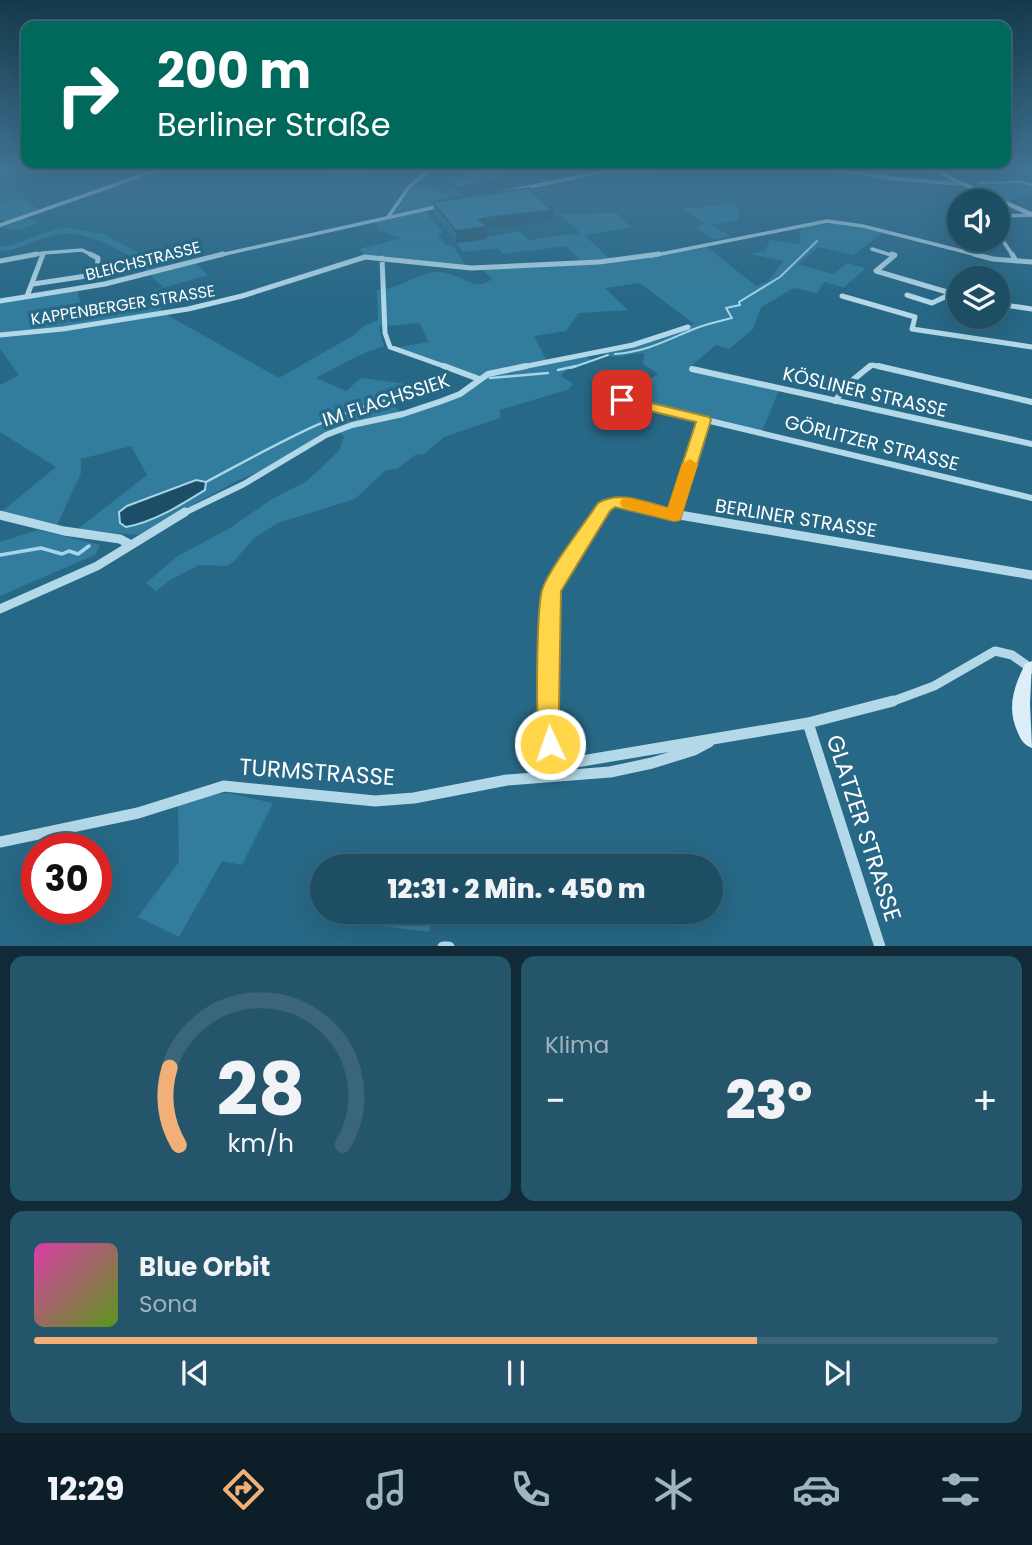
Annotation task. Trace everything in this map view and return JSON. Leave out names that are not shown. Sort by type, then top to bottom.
[{"type":"main road","points":[[1032,669],[1022,689],[1018,706],[1021,719],[1032,739]]},
{"type":"street","points":[[0,225],[37,212]]},
{"type":"street","points":[[389,217],[387,216],[390,212]]},
{"type":"street","name":"BLEICHSTRASSE","points":[[0,300],[121,280],[251,247],[410,212]]},
{"type":"street","points":[[1010,216],[1032,215]]},
{"type":"street","name":"KAPPENBERGER STRASSE","points":[[0,335],[63,329],[188,309],[242,296],[356,260],[382,258],[471,268],[599,262],[645,257],[834,221],[1016,261],[1032,262]]},
{"type":"street","points":[[872,249],[895,255],[876,271],[947,293]]},
{"type":"street","points":[[0,261],[43,253],[82,250],[98,258],[97,271],[93,275],[33,284]]},
{"type":"street","points":[[1010,250],[1016,261]]},
{"type":"street","points":[[27,296],[43,253]]},
{"type":"street","points":[[382,258],[386,332],[390,346],[479,379]]},
{"type":"street","points":[[907,295],[932,303],[947,294]]},
{"type":"street","points":[[842,296],[915,317],[912,329],[1032,347]]},
{"type":"street","points":[[1010,306],[1032,309]]},
{"type":"street","name":"IM FLACHSSIEK","points":[[0,609],[63,583],[185,512],[244,484],[326,435],[352,425],[403,414],[442,401],[460,394],[488,374],[633,345],[688,327]]},
{"type":"street","points":[[835,401],[848,384],[872,365],[1032,402]]},
{"type":"street","name":"KÖSLINER STRASSE","points":[[692,369],[1032,444]]},
{"type":"street","name":"GÖRLITZER STRASSE","points":[[622,400],[1032,498]]},
{"type":"street","points":[[674,516],[704,420]]},
{"type":"street","name":"BERLINER STRASSE","points":[[553,750],[550,744],[548,708],[551,591],[604,507],[612,502],[674,516],[1032,575]]},
{"type":"street","points":[[0,515],[64,531],[120,539],[131,545]]},
{"type":"street","name":"TURMSTRASSE","points":[[553,750],[562,759],[571,762],[658,751],[715,738],[808,723],[878,706],[934,686],[995,651],[1013,655],[1032,669]]},
{"type":"street","name":"GLATZER STRASSE","points":[[808,723],[880,946]]},
{"type":"street","name":"TURMSTRASSE","points":[[0,842],[138,813],[224,786],[375,801],[414,798],[507,780],[610,772],[694,750],[715,738]]},
{"type":"shaded area","points":[[0,212],[34,212],[19,217],[41,222],[18,230],[0,228],[4,221],[0,219]]},
{"type":"shaded area","points":[[426,212],[443,233],[438,235],[445,245],[453,246],[466,266],[365,256],[359,249],[402,238],[379,230],[375,222]]},
{"type":"shaded area","points":[[558,212],[563,215],[631,212],[616,213],[631,227],[584,235],[610,259],[705,245],[756,286],[768,281],[784,261],[750,254],[765,251],[770,240],[799,244],[802,225],[827,221],[884,232],[853,255],[819,247],[798,264],[833,274],[847,263],[866,268],[844,287],[824,282],[817,293],[794,288],[761,307],[753,329],[729,349],[716,345],[689,368],[779,390],[762,431],[619,398],[658,374],[643,364],[644,353],[613,357],[597,352],[694,324],[640,283],[605,288],[628,310],[579,313],[566,331],[534,336],[548,363],[582,355],[593,360],[565,371],[561,376],[573,384],[567,390],[500,410],[500,418],[444,437],[424,454],[415,455],[397,469],[386,470],[355,499],[278,523],[254,538],[227,566],[199,565],[156,591],[146,583],[178,556],[307,481],[339,451],[344,437],[335,429],[283,461],[235,482],[137,535],[78,529],[147,475],[131,446],[81,459],[81,473],[57,525],[1,512],[56,467],[0,432],[0,385],[19,375],[0,349],[0,298],[74,288],[144,272],[146,266],[102,242],[77,234],[53,235],[0,252],[0,247],[55,230],[72,228],[106,233],[105,235],[169,267],[338,227],[195,263],[208,275],[156,290],[162,312],[279,378],[378,320],[377,290],[435,272],[452,274],[479,284],[492,279],[480,268],[581,261],[566,246],[503,254],[498,248],[463,252],[456,243],[520,231],[528,240],[580,233]],"holes":[[[150,275],[163,287],[154,290],[155,293],[81,307],[78,291]],[[419,323],[429,342],[394,348],[477,379],[458,392],[400,412],[387,399],[412,392],[407,384],[361,378],[346,391],[316,378],[384,346],[379,327]]]},
{"type":"shaded area","points":[[687,212],[739,212],[737,220],[710,225],[731,236],[714,240],[695,227],[705,224]]},
{"type":"shaded area","points":[[196,480],[206,482],[205,490],[177,507],[136,525],[126,527],[120,523],[119,512],[127,506]]},
{"type":"shaded area","points":[[38,530],[100,545],[95,555],[0,596],[0,542]]},
{"type":"shaded area","points":[[229,793],[273,803],[242,865],[222,861],[179,937],[138,917],[179,862],[178,806],[209,795]]},
{"type":"shaded area","points":[[369,924],[431,924],[429,932]]},
{"type":"building","points":[[441,212],[535,212],[479,219],[487,227],[456,231]]},
{"type":"waterway","points":[[615,354],[646,348],[699,327],[732,318],[726,308],[740,305],[739,302],[780,277],[817,241]]},
{"type":"waterway","points":[[571,368],[608,355]]},
{"type":"waterway","points":[[558,370],[576,366]]},
{"type":"waterway","points":[[490,378],[548,373]]},
{"type":"waterway","points":[[206,482],[329,420],[407,395]]},
{"type":"waterway","points":[[0,555],[41,548],[62,554],[69,551],[78,554],[89,546]]},
{"type":"slow traffic","points":[[628,503],[674,516],[690,464]]},
{"type":"route","points":[[550,744],[548,708],[551,591],[554,584],[604,507],[612,502],[674,516],[704,420],[622,400]]}]
